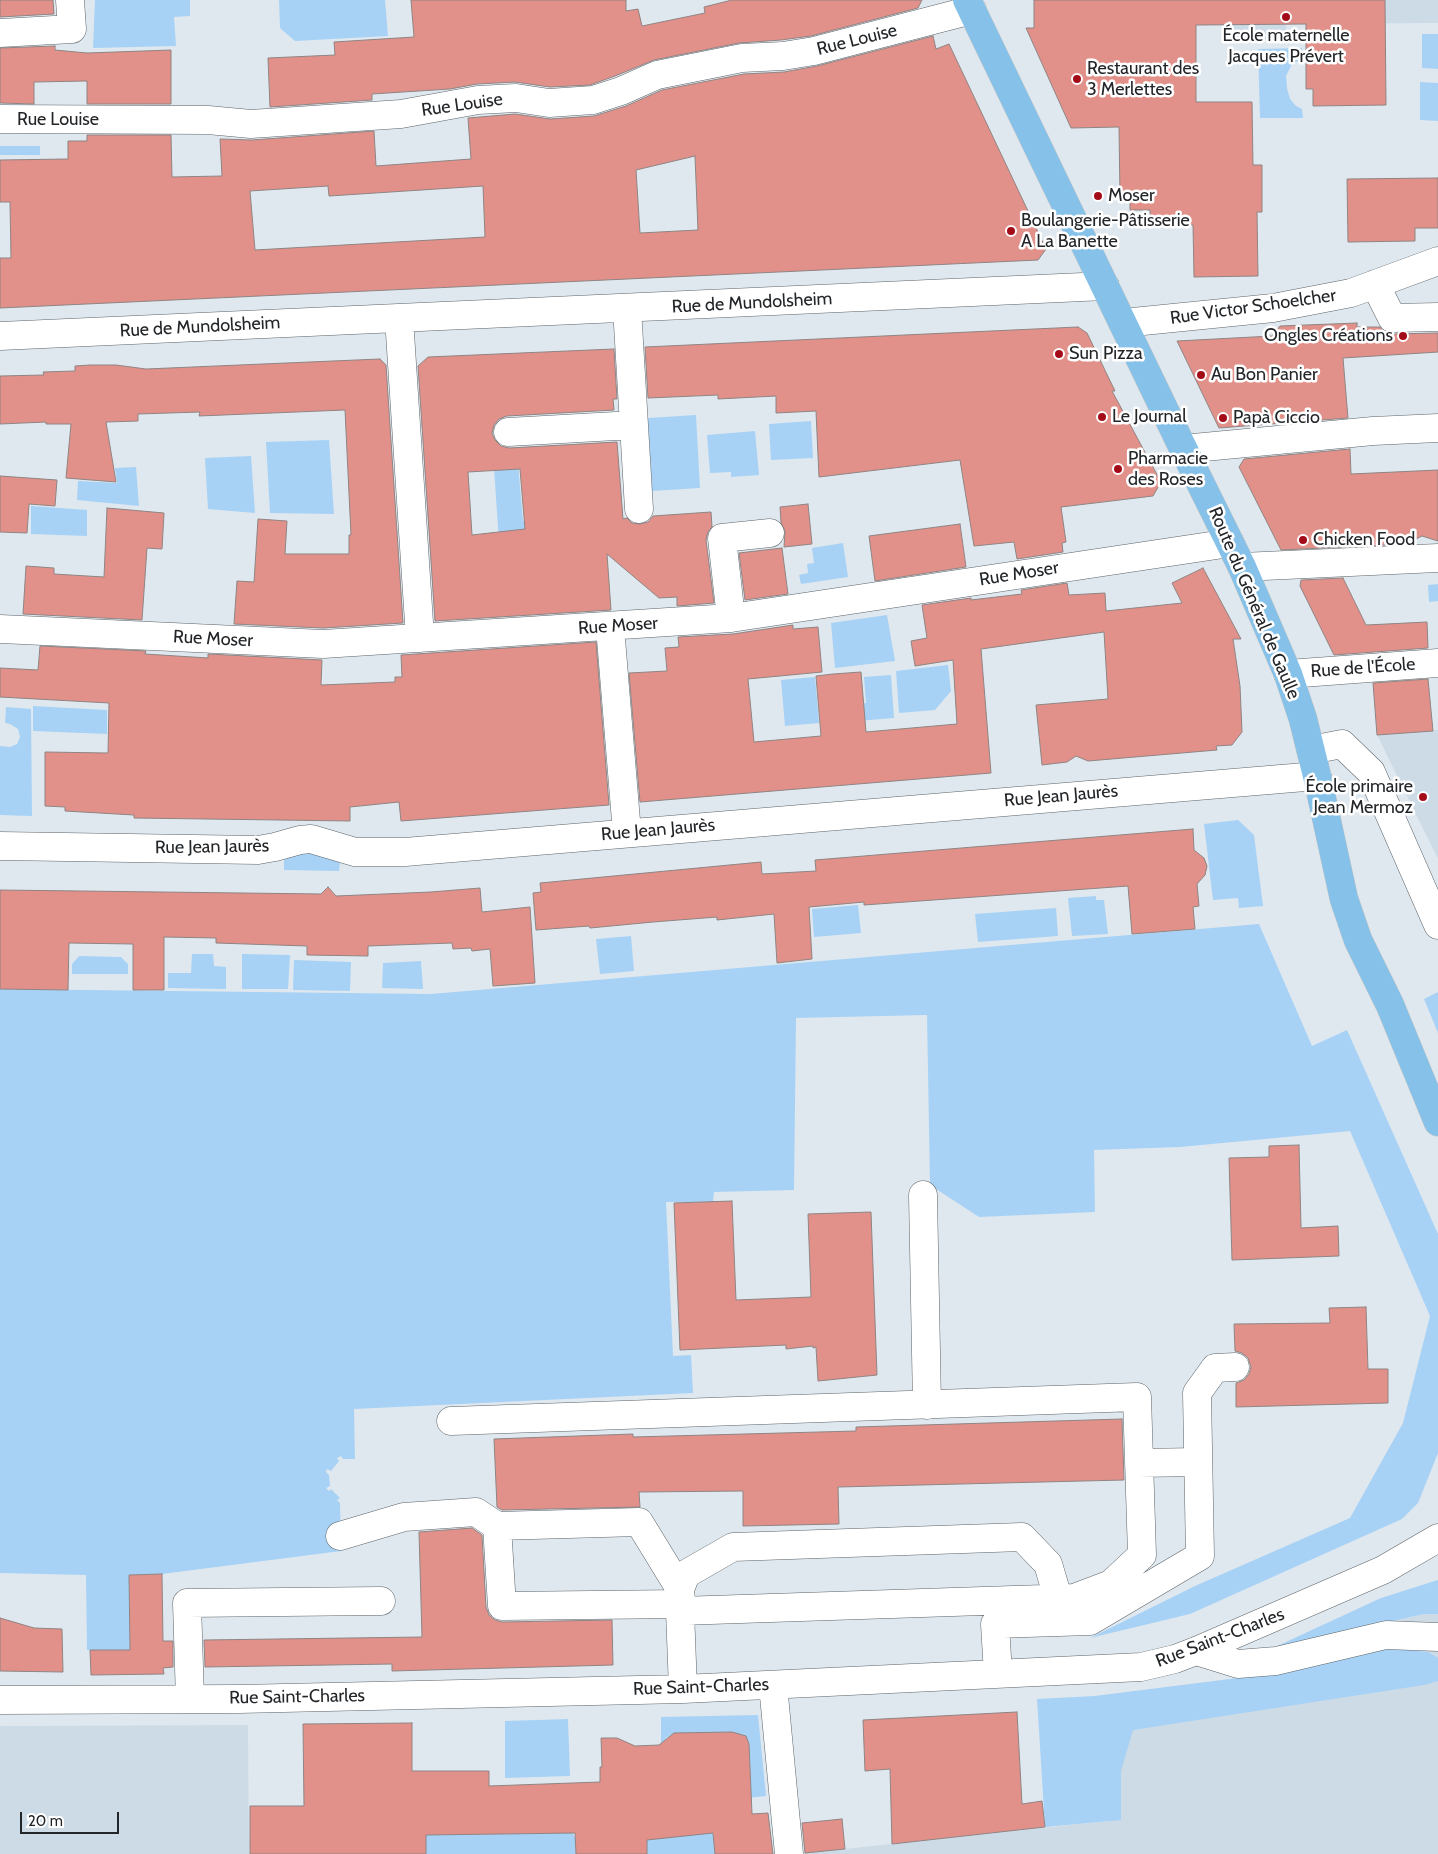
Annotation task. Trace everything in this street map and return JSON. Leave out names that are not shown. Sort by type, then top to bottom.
[{"type":"main road","name":"Route du Général de Gaulle","points":[[970,5],[1242,567],[1288,674],[1314,763],[1347,907],[1358,940],[1390,1005],[1438,1122]]},
{"type":"street","points":[[0,33],[72,29],[70,0]]},
{"type":"street","name":"Rue Louise","points":[[0,120],[208,120],[251,124],[402,114],[478,100],[516,98],[549,103],[593,100],[622,91],[657,75],[742,58],[784,56],[814,51],[970,5]]},
{"type":"street","name":"Rue Victor Schoelcher","points":[[1123,323],[1273,308],[1351,293],[1438,261]]},
{"type":"street","points":[[1376,284],[1392,318],[1438,317]]},
{"type":"street","name":"Rue de Mundolsheim","points":[[0,336],[1105,286]]},
{"type":"street","points":[[627,308],[639,509]]},
{"type":"street","points":[[399,318],[420,638]]},
{"type":"street","points":[[508,432],[634,425]]},
{"type":"street","points":[[1183,448],[1373,431],[1438,428]]},
{"type":"street","points":[[731,618],[722,538],[770,533]]},
{"type":"street","name":"Rue Moser","points":[[0,629],[322,644],[731,618],[1230,543]]},
{"type":"street","points":[[1242,567],[1438,558]]},
{"type":"street","points":[[610,626],[627,833]]},
{"type":"street","name":"Rue de l'École","points":[[1288,674],[1438,663]]},
{"type":"street","points":[[1314,763],[1342,744],[1371,772],[1438,925]]},
{"type":"street","name":"Rue Jean Jaurès","points":[[0,846],[258,850],[311,839],[355,852],[405,852],[627,833],[1314,763]]},
{"type":"street","points":[[923,1195],[927,1404]]},
{"type":"street","points":[[998,1674],[995,1624],[1090,1621],[1200,1556],[1197,1393],[1215,1368],[1235,1367]]},
{"type":"street","points":[[450,1421],[1137,1397],[1142,1555],[1111,1584],[1074,1598],[680,1601],[502,1606],[497,1526]]},
{"type":"street","points":[[1139,1463],[1197,1462]]},
{"type":"street","points":[[340,1536],[404,1517],[476,1512],[497,1526],[639,1522],[680,1601]]},
{"type":"street","points":[[683,1689],[680,1601],[686,1574],[733,1547],[1022,1537],[1048,1564],[1058,1598]]},
{"type":"street","name":"Rue Saint-Charles","points":[[0,1700],[190,1700],[683,1689],[1141,1667],[1175,1659],[1196,1651],[1383,1570],[1438,1538]]},
{"type":"street","name":"Rue Saint-Charles","points":[[1383,1570],[1438,1558]]},
{"type":"street","points":[[190,1700],[188,1603],[381,1601]]},
{"type":"street","points":[[1196,1651],[1238,1664],[1276,1661],[1386,1635],[1438,1637]]},
{"type":"street","points":[[772,1685],[789,1854]]},
{"type":"shaded area","points":[[95,0],[190,0],[190,16],[174,17],[176,46],[93,48]]},
{"type":"shaded area","points":[[279,0],[385,0],[388,36],[295,41],[280,28]]},
{"type":"shaded area","name":"École maternelle Jacques Prévert","points":[[1133,0],[1438,0],[1438,23],[1286,24],[1287,39],[1233,40],[1233,25],[1135,26]]},
{"type":"shaded area","points":[[1422,34],[1438,34],[1438,69],[1422,68]]},
{"type":"shaded area","points":[[1302,48],[1302,59],[1292,64],[1286,76],[1290,99],[1296,106],[1302,109],[1303,118],[1260,118],[1258,49]]},
{"type":"shaded area","points":[[1420,82],[1438,83],[1438,121],[1420,120]]},
{"type":"shaded area","points":[[0,146],[40,146],[40,155],[0,155]]},
{"type":"shaded area","points":[[696,415],[700,488],[652,491],[648,418]]},
{"type":"shaded area","points":[[811,421],[813,458],[771,460],[769,424]]},
{"type":"shaded area","points":[[755,431],[759,475],[731,477],[731,472],[710,473],[707,435]]},
{"type":"shaded area","points":[[329,440],[334,514],[270,513],[266,442]]},
{"type":"shaded area","points":[[517,452],[523,521],[572,518],[572,521],[624,518],[625,538],[499,542],[493,453]]},
{"type":"shaded area","points":[[251,456],[255,513],[208,509],[205,458]]},
{"type":"shaded area","points":[[136,467],[139,506],[77,500],[78,481],[117,483],[115,468]]},
{"type":"shaded area","points":[[31,506],[87,510],[87,536],[31,534]]},
{"type":"shaded area","points":[[843,543],[848,577],[801,584],[799,575],[808,573],[807,564],[814,563],[812,548]]},
{"type":"shaded area","points":[[1438,584],[1438,601],[1429,602],[1428,585]]},
{"type":"shaded area","points":[[887,615],[895,661],[835,668],[831,623]]},
{"type":"shaded area","points":[[948,665],[951,691],[935,710],[899,713],[896,671]]},
{"type":"shaded area","points":[[891,675],[894,718],[857,721],[855,704],[866,703],[864,677]]},
{"type":"shaded area","points":[[815,677],[819,723],[785,726],[781,680]]},
{"type":"shaded area","points":[[33,706],[107,710],[107,734],[33,731]]},
{"type":"shaded area","points":[[6,707],[31,709],[32,816],[0,815],[0,746],[10,747],[17,744],[20,737],[18,729],[5,723]]},
{"type":"shaded area","name":"École primaire Jean Mermoz","points":[[1438,730],[1438,859],[1377,735]]},
{"type":"shaded area","points":[[1238,820],[1254,835],[1263,906],[1239,908],[1238,898],[1213,900],[1204,824]]},
{"type":"shaded area","points":[[302,849],[340,861],[339,871],[284,870],[284,860]]},
{"type":"shaded area","points":[[1096,896],[1096,900],[1104,900],[1108,934],[1072,936],[1068,898]]},
{"type":"shaded area","points":[[858,905],[861,933],[814,937],[812,909]]},
{"type":"shaded area","points":[[1056,908],[1058,936],[978,942],[975,914]]},
{"type":"shaded area","points":[[1259,924],[1312,1046],[1347,1030],[1438,1234],[1438,1453],[1418,1503],[1402,1519],[1190,1614],[1090,1638],[1195,1586],[1350,1518],[1403,1423],[1430,1316],[1350,1131],[1180,1147],[1094,1150],[1095,1212],[979,1217],[930,1185],[927,1015],[796,1018],[794,1190],[714,1192],[713,1202],[666,1202],[673,1356],[691,1355],[693,1393],[354,1409],[355,1459],[343,1459],[341,1456],[337,1458],[339,1461],[331,1471],[327,1469],[326,1472],[329,1475],[330,1486],[326,1488],[329,1491],[331,1489],[340,1498],[337,1500],[340,1503],[341,1551],[162,1574],[129,1575],[130,1650],[87,1650],[86,1575],[0,1573],[0,989],[431,994]]},
{"type":"shaded area","points":[[631,936],[634,971],[600,974],[596,939]]},
{"type":"shaded area","points":[[192,954],[213,954],[214,966],[226,967],[226,989],[168,988],[168,973],[191,973]]},
{"type":"shaded area","points":[[242,954],[290,955],[288,989],[242,989]]},
{"type":"shaded area","points":[[79,956],[121,957],[128,964],[128,974],[72,974],[72,964]]},
{"type":"shaded area","points":[[294,960],[351,962],[350,991],[293,990]]},
{"type":"shaded area","points":[[421,961],[423,989],[382,988],[383,963]]},
{"type":"shaded area","points":[[1438,992],[1438,1033],[1424,999]]},
{"type":"shaded area","points":[[1438,1580],[1438,1614],[1424,1614],[1273,1648],[1381,1598]]},
{"type":"shaded area","points":[[1424,1614],[1438,1614],[1438,1854],[797,1854],[1108,1821],[1095,1696],[1278,1673],[1273,1648]]},
{"type":"shaded area","points":[[1390,1648],[1428,1652],[1438,1658],[1438,1681],[1424,1685],[1133,1730],[1121,1771],[1121,1820],[1045,1827],[1037,1699],[1095,1696],[1278,1673]]},
{"type":"shaded area","points":[[758,1715],[766,1796],[702,1803],[751,1786],[749,1744],[747,1739],[744,1735],[728,1734],[728,1732],[682,1733],[682,1735],[671,1735],[666,1738],[661,1748],[661,1717]]},
{"type":"shaded area","points":[[568,1719],[570,1776],[505,1778],[505,1721]]},
{"type":"shaded area","points":[[248,1725],[249,1854],[0,1854],[0,1726]]},
{"type":"shaded area","points":[[436,1791],[437,1835],[572,1833],[575,1837],[576,1854],[426,1854],[426,1846],[401,1846]]},
{"type":"shaded area","points":[[712,1824],[715,1854],[647,1854],[647,1839]]},
{"type":"building","points":[[0,0],[53,0],[54,14],[0,17]]},
{"type":"building","points":[[411,0],[626,0],[626,11],[638,9],[642,26],[705,13],[704,7],[732,0],[922,0],[918,8],[811,36],[739,43],[654,60],[590,85],[550,87],[515,82],[477,84],[450,89],[372,94],[372,100],[270,107],[268,58],[335,55],[334,42],[414,37]]},
{"type":"building","points":[[1034,0],[1385,0],[1386,105],[1313,106],[1313,89],[1306,89],[1306,24],[1196,25],[1196,102],[1252,102],[1253,165],[1262,165],[1262,212],[1257,212],[1258,276],[1194,277],[1193,225],[1151,225],[1150,210],[1130,210],[1130,191],[1120,196],[1119,127],[1071,128],[1026,28],[1034,28]]},
{"type":"building","points":[[933,36],[936,49],[949,44],[1046,249],[1038,260],[0,308],[0,258],[11,258],[10,202],[0,202],[0,160],[68,159],[68,141],[87,141],[87,135],[171,135],[172,177],[222,176],[220,139],[252,140],[374,131],[376,166],[471,159],[468,118],[515,114],[550,119],[594,116],[626,106],[662,90],[744,74],[784,72],[817,66]],"holes":[[[695,156],[698,230],[640,233],[636,170]],[[328,186],[329,196],[483,186],[485,237],[255,250],[250,191]]]},
{"type":"building","points":[[55,46],[55,50],[87,53],[171,50],[171,104],[87,104],[87,81],[34,82],[34,104],[0,103],[0,48]]},
{"type":"building","points":[[1438,178],[1438,228],[1415,228],[1415,241],[1348,242],[1347,179]]},
{"type":"building","points":[[1357,323],[1357,327],[1380,327],[1384,332],[1392,334],[1438,333],[1438,352],[1343,358],[1348,418],[1219,428],[1177,341],[1272,336],[1280,326]]},
{"type":"building","points":[[1078,327],[1087,333],[1115,391],[1112,391],[1161,482],[1153,496],[1061,507],[1066,542],[1062,543],[1063,552],[1017,559],[1014,542],[974,546],[960,460],[819,477],[816,411],[776,413],[776,396],[718,399],[718,395],[648,398],[645,347]]},
{"type":"building","points":[[614,349],[617,399],[613,399],[614,410],[507,416],[499,419],[494,425],[492,433],[495,440],[501,446],[509,448],[617,442],[623,519],[627,518],[632,523],[648,522],[653,516],[711,512],[712,527],[708,532],[706,540],[714,603],[677,606],[677,597],[659,598],[607,554],[611,610],[435,621],[418,366],[428,357]],"holes":[[[520,469],[525,529],[472,535],[468,472]]]},
{"type":"building","points":[[380,359],[386,365],[403,623],[323,628],[234,624],[237,581],[254,582],[258,519],[287,521],[285,554],[349,554],[349,535],[351,535],[345,410],[199,416],[200,412],[138,414],[138,421],[106,422],[116,482],[66,478],[71,424],[46,424],[46,422],[0,424],[0,376],[44,375],[43,372],[75,371],[75,366],[90,365],[116,365],[146,369]]},
{"type":"building","points":[[1350,449],[1351,474],[1438,470],[1438,541],[1422,536],[1406,544],[1281,550],[1239,467],[1244,459]]},
{"type":"building","points":[[0,476],[57,480],[55,506],[29,504],[27,533],[0,532]]},
{"type":"building","points":[[808,504],[812,544],[784,547],[785,531],[781,523],[780,507]]},
{"type":"building","points":[[107,508],[164,513],[162,549],[147,548],[142,620],[23,614],[26,566],[54,568],[54,574],[104,577]]},
{"type":"building","points":[[960,524],[966,567],[875,581],[869,536]]},
{"type":"building","points":[[782,548],[788,594],[745,600],[739,553]]},
{"type":"building","points":[[1203,568],[1241,639],[1233,639],[1240,686],[1242,732],[1232,745],[1216,746],[1217,750],[1088,761],[1076,756],[1067,762],[1042,765],[1036,705],[1108,699],[1104,632],[981,649],[991,773],[640,802],[629,673],[667,671],[665,648],[679,647],[678,637],[733,634],[793,625],[793,629],[818,627],[822,672],[748,679],[754,742],[821,736],[816,676],[833,674],[861,672],[866,732],[957,724],[953,660],[915,666],[911,641],[927,638],[922,605],[971,598],[971,600],[1022,594],[1021,590],[1067,583],[1069,595],[1105,593],[1106,611],[1182,603],[1172,583]]},
{"type":"building","points":[[1343,578],[1366,625],[1427,622],[1428,648],[1334,655],[1300,586],[1301,580]]},
{"type":"building","points":[[596,642],[609,805],[401,821],[399,802],[350,807],[350,821],[134,818],[134,815],[65,811],[65,807],[45,806],[45,752],[108,753],[109,703],[0,697],[0,668],[38,670],[40,646],[146,651],[145,654],[208,658],[208,654],[322,660],[321,685],[395,682],[395,677],[402,677],[401,655]]},
{"type":"building","points":[[1428,679],[1433,731],[1377,735],[1373,683]]},
{"type":"building","points":[[1193,829],[1194,850],[1204,858],[1207,866],[1205,875],[1197,884],[1199,906],[1193,907],[1195,929],[1132,934],[1128,886],[864,905],[864,902],[809,907],[812,959],[777,963],[774,914],[717,920],[717,917],[590,928],[589,926],[536,930],[533,893],[541,892],[540,883],[761,862],[762,874],[816,871],[815,860]]},
{"type":"building","points":[[328,887],[336,896],[480,888],[482,912],[530,907],[535,983],[493,986],[490,949],[472,951],[471,948],[453,949],[452,943],[368,946],[368,956],[307,955],[307,946],[216,943],[216,938],[164,937],[164,990],[133,990],[133,944],[69,943],[68,990],[0,989],[0,890],[321,894]]},
{"type":"building","points":[[1299,1145],[1301,1228],[1338,1226],[1339,1256],[1232,1260],[1229,1158],[1269,1157],[1269,1146]]},
{"type":"building","points":[[732,1201],[736,1300],[811,1297],[808,1214],[871,1212],[877,1375],[818,1381],[816,1347],[813,1348],[813,1346],[786,1349],[786,1345],[680,1350],[674,1203]]},
{"type":"building","points":[[1366,1307],[1368,1369],[1388,1369],[1388,1403],[1236,1407],[1236,1383],[1244,1380],[1249,1374],[1251,1367],[1248,1358],[1242,1353],[1235,1351],[1234,1324],[1330,1323],[1329,1308]]},
{"type":"building","points":[[1122,1419],[1124,1480],[838,1487],[839,1524],[743,1526],[743,1491],[639,1492],[640,1507],[502,1510],[497,1507],[494,1439],[633,1434],[633,1437],[856,1431],[856,1427]]},
{"type":"building","points":[[472,1528],[482,1535],[486,1607],[489,1615],[495,1620],[502,1622],[612,1620],[613,1665],[392,1671],[392,1664],[205,1667],[204,1640],[422,1637],[419,1532]]},
{"type":"building","points":[[162,1574],[163,1641],[173,1641],[173,1667],[163,1668],[164,1674],[91,1675],[90,1650],[130,1650],[129,1575]]},
{"type":"building","points":[[0,1618],[34,1628],[62,1629],[63,1672],[0,1671]]},
{"type":"building","points":[[1017,1712],[1022,1804],[1042,1801],[1045,1827],[892,1844],[890,1769],[865,1771],[863,1720]]},
{"type":"building","points":[[412,1723],[412,1771],[489,1771],[489,1786],[600,1782],[600,1767],[602,1767],[601,1738],[617,1738],[635,1746],[659,1745],[674,1733],[732,1732],[746,1736],[749,1744],[752,1814],[768,1813],[773,1854],[715,1854],[713,1833],[647,1840],[647,1854],[576,1854],[575,1833],[426,1835],[426,1854],[250,1854],[250,1806],[304,1806],[303,1724]]},
{"type":"building","points":[[842,1819],[845,1849],[805,1853],[802,1823]]},
{"type":"place","name":"École maternelle Jacques Prévert","points":[[1286,17]]},
{"type":"place","name":"Restaurant des 3 Merlettes","points":[[1077,79]]},
{"type":"place","name":"Moser","points":[[1098,196]]},
{"type":"place","name":"Boulangerie-Pâtisserie A La Banette","points":[[1011,231]]},
{"type":"place","name":"Ongles Créations","points":[[1403,336]]},
{"type":"place","name":"Sun Pizza","points":[[1059,354]]},
{"type":"place","name":"Au Bon Panier","points":[[1201,375]]},
{"type":"place","name":"Le Journal","points":[[1102,417]]},
{"type":"place","name":"Papà Ciccio","points":[[1223,418]]},
{"type":"place","name":"Pharmacie des Roses","points":[[1118,469]]},
{"type":"place","name":"Chicken Food","points":[[1303,540]]},
{"type":"place","name":"École primaire Jean Mermoz","points":[[1423,797]]}]
